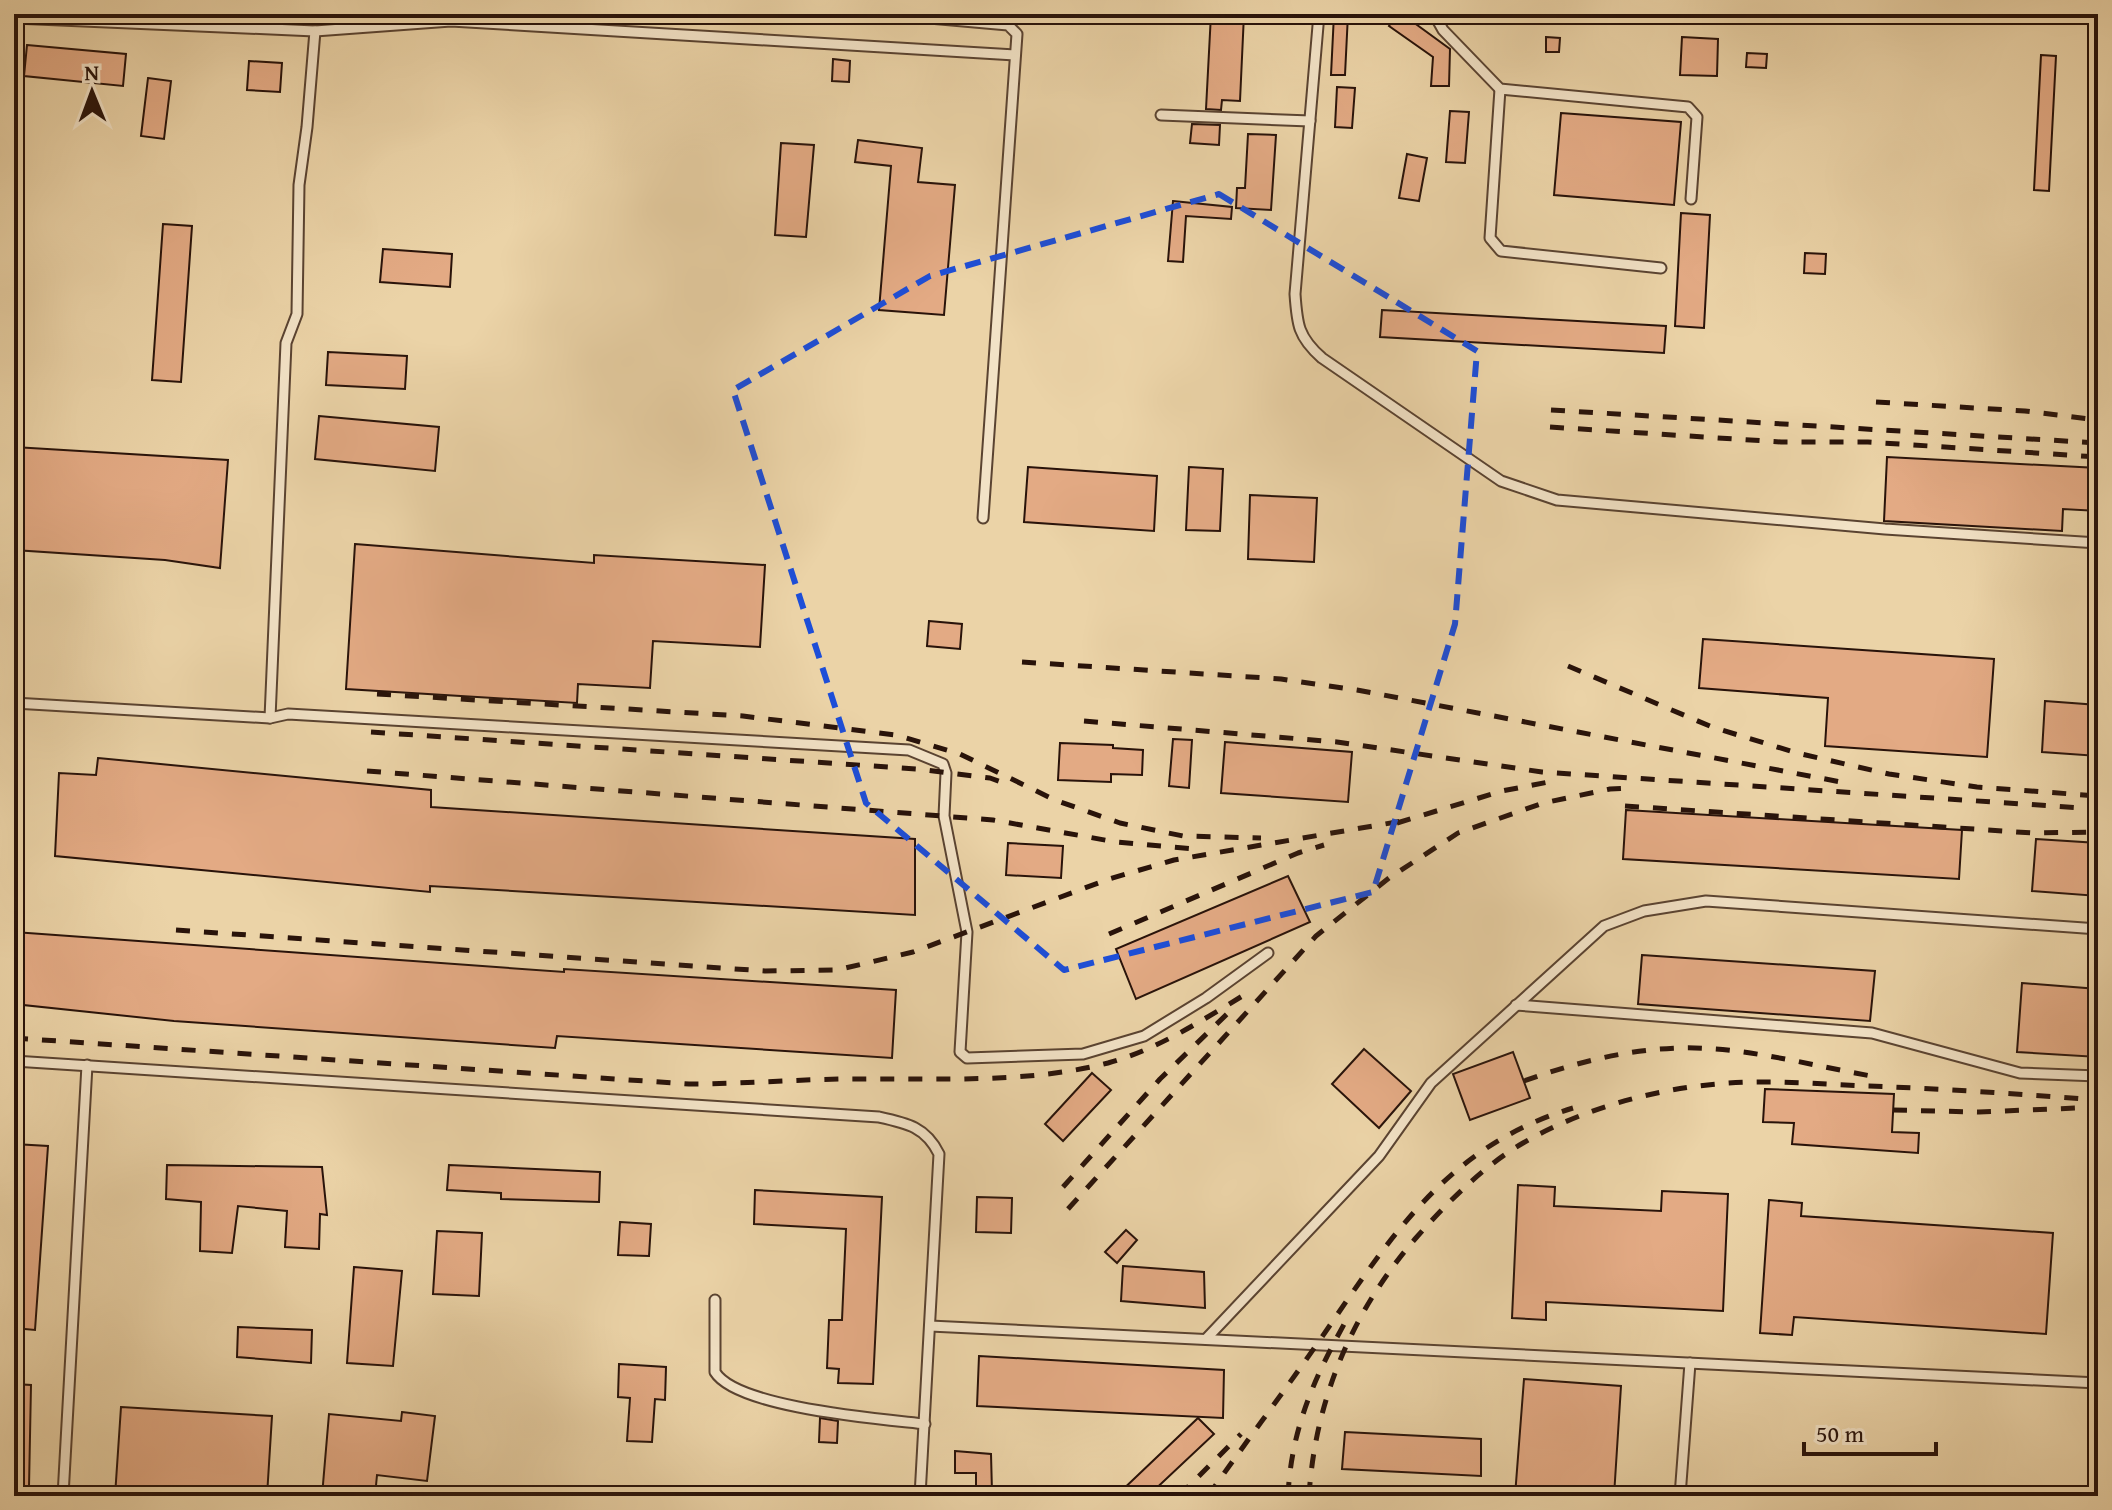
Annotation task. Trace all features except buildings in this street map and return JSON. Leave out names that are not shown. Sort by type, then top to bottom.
[{"type":"lane","points":[[884,14],[1008,25],[1017,34],[983,518]]},
{"type":"lane","points":[[1319,14],[1295,294],[1296,321],[1305,343],[1322,358],[1501,481],[1557,500],[1885,529],[2098,543]]},
{"type":"lane","points":[[1434,14],[1443,30],[1500,89],[1688,107],[1697,117],[1691,199]]},
{"type":"lane","points":[[14,18],[315,31],[451,21],[1015,55]]},
{"type":"lane","points":[[270,718],[286,343],[297,314],[299,185],[315,31]]},
{"type":"lane","points":[[1500,89],[1490,238],[1501,251],[1661,268]]},
{"type":"lane","points":[[1161,115],[1310,121]]},
{"type":"lane","points":[[14,703],[270,718],[288,714],[392,718],[909,750],[943,764],[946,773],[944,816],[967,932],[960,1052],[967,1058],[1083,1054],[1144,1036],[1206,998],[1268,953]]},
{"type":"lane","points":[[1206,1339],[1379,1156],[1431,1083],[1604,926],[1644,911],[1706,901],[2098,929]]},
{"type":"lane","points":[[1516,1005],[1872,1033],[2020,1073],[2098,1076]]},
{"type":"lane","points":[[14,1061],[864,1116],[915,1125],[932,1140],[939,1154],[920,1496]]},
{"type":"lane","points":[[63,1496],[87,1065]]},
{"type":"lane","points":[[715,1300],[715,1372],[720,1381],[764,1400],[859,1417],[925,1424]]},
{"type":"lane","points":[[930,1326],[2098,1383]]},
{"type":"lane","points":[[1680,1496],[1690,1363]]},
{"type":"highlighted area","points":[[1219,194],[1477,351],[1455,624],[1373,892],[1064,970],[866,803],[733,390],[930,276]]},
{"type":"railway","points":[[1876,402],[2025,411],[2098,420]]},
{"type":"railway","points":[[1551,410],[2098,443]]},
{"type":"railway","points":[[1550,427],[1781,442],[1868,442],[2098,457]]},
{"type":"railway","points":[[1022,662],[1281,679],[1357,690],[1841,782]]},
{"type":"railway","points":[[1568,666],[1712,727],[1797,753],[1889,774],[1977,787],[2098,796]]},
{"type":"railway","points":[[377,694],[743,716],[896,735],[960,754],[1055,800],[1120,823],[1183,836],[1261,838]]},
{"type":"railway","points":[[1084,721],[1337,742],[1542,772],[2098,809]]},
{"type":"railway","points":[[371,732],[917,769],[990,778],[1004,783]]},
{"type":"railway","points":[[367,771],[993,820],[1116,842],[1194,849]]},
{"type":"railway","points":[[1397,823],[1502,791],[1559,780]]},
{"type":"railway","points":[[1068,1209],[1316,936],[1389,878],[1458,833],[1543,803],[1610,789],[1631,788]]},
{"type":"railway","points":[[1625,806],[2033,833],[2098,832]]},
{"type":"railway","points":[[176,930],[765,971],[837,970],[913,952],[1109,879],[1174,860],[1408,820]]},
{"type":"railway","points":[[1109,934],[1298,853],[1324,845]]},
{"type":"railway","points":[[14,1038],[689,1084],[1014,1077],[1077,1070],[1127,1057],[1181,1032],[1249,992]]},
{"type":"railway","points":[[1063,1187],[1160,1079],[1228,1013]]},
{"type":"railway","points":[[1524,1081],[1600,1058],[1678,1048],[1753,1053],[1877,1077]]},
{"type":"railway","points":[[1309,1496],[1319,1426],[1329,1392],[1355,1327],[1373,1296],[1415,1239],[1465,1187],[1493,1163],[1550,1129],[1609,1105],[1640,1097],[1703,1085],[1735,1083],[1792,1082],[2098,1100]]},
{"type":"railway","points":[[1208,1496],[1367,1271],[1422,1203],[1453,1173],[1488,1147],[1528,1125],[1573,1108]]},
{"type":"railway","points":[[1893,1110],[1979,1112],[2077,1108]]},
{"type":"railway","points":[[1288,1496],[1294,1448],[1307,1404],[1347,1319]]},
{"type":"railway","points":[[1179,1496],[1241,1434]]}]
